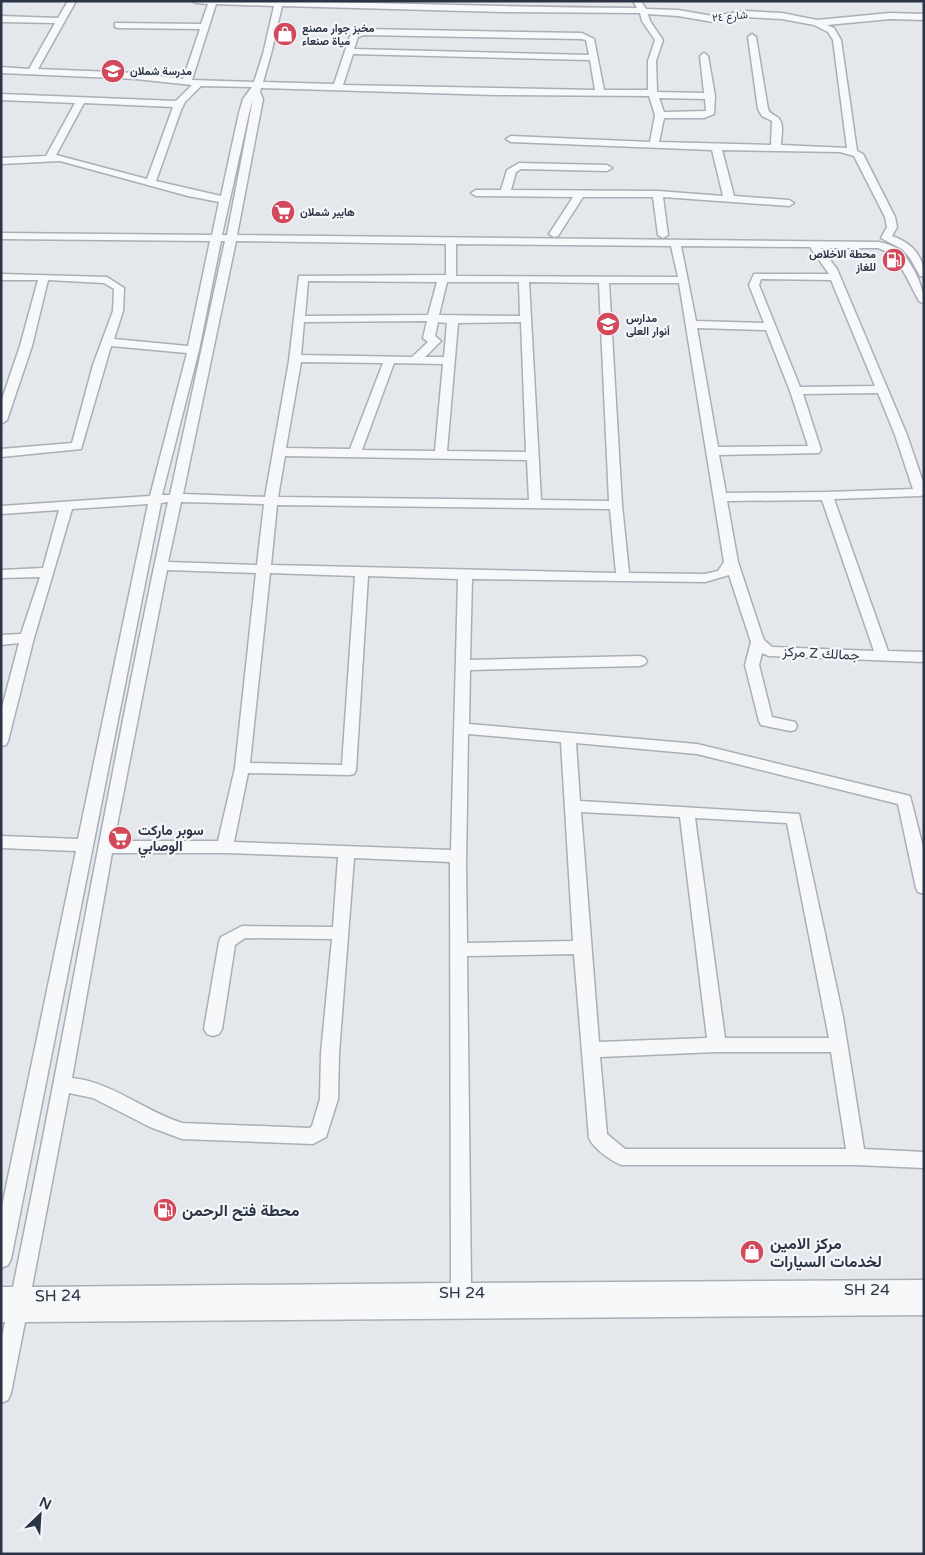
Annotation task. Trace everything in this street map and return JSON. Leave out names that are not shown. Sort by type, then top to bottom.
[{"type":"street","points":[[32,71],[72,1]]},
{"type":"street","points":[[196,1],[422,4],[500,22],[587,37],[590,39],[600,93]]},
{"type":"street","points":[[637,1],[646,21],[659,40],[652,61],[654,94],[660,115],[654,144]]},
{"type":"street","points":[[187,81],[213,2]]},
{"type":"street","points":[[1,1259],[155,499],[194,350],[216,235],[244,113],[248,99],[256,88],[267,54],[279,3]]},
{"type":"street","name":"شارع ٢٤","points":[[500,22],[643,11],[678,13],[713,19],[754,14],[817,23],[890,16],[924,17]]},
{"type":"street","points":[[1,19],[61,21]]},
{"type":"street","points":[[338,87],[354,36],[363,32],[500,22]]},
{"type":"street","points":[[817,23],[831,30],[837,40],[852,151]]},
{"type":"street","points":[[118,25],[204,27]]},
{"type":"street","points":[[752,37],[763,109],[765,114],[776,120],[777,123],[776,148]]},
{"type":"street","points":[[349,51],[594,58]]},
{"type":"street","points":[[660,115],[708,114],[710,112],[710,96],[704,56]]},
{"type":"street","points":[[1,70],[136,76],[256,88],[338,87],[710,96]]},
{"type":"street","points":[[150,183],[179,104],[199,82]]},
{"type":"street","points":[[1,1393],[10,1304],[62,1084],[161,566],[232,235],[258,100],[256,88]]},
{"type":"street","points":[[1,97],[179,104]]},
{"type":"street","points":[[50,158],[82,100]]},
{"type":"street","points":[[511,139],[776,148],[841,148],[858,154],[890,217],[892,226],[886,238]]},
{"type":"street","points":[[716,146],[729,198]]},
{"type":"street","points":[[1,161],[50,158],[76,161],[192,194],[225,200]]},
{"type":"street","points":[[505,193],[512,170],[519,166],[607,168]]},
{"type":"street","points":[[476,193],[658,194],[789,203]]},
{"type":"street","points":[[554,234],[580,193]]},
{"type":"street","points":[[658,194],[669,239],[684,280],[731,562],[758,642],[752,664],[766,721],[790,726]]},
{"type":"street","points":[[1,231],[216,235]]},
{"type":"street","points":[[1,236],[554,234],[870,245],[889,248],[899,255],[924,301]]},
{"type":"street","points":[[232,235],[451,240],[886,238],[900,243],[912,252],[924,274]]},
{"type":"street","points":[[415,360],[435,341],[429,338],[432,318],[447,278],[451,240]]},
{"type":"street","points":[[720,497],[922,495],[882,389],[832,269],[813,244]]},
{"type":"street","points":[[712,452],[815,450],[796,391],[754,285],[758,276],[835,277]]},
{"type":"street","points":[[1,277],[108,280],[119,288],[118,310],[77,446],[1,453]]},
{"type":"street","points":[[1,420],[26,346],[44,277]]},
{"type":"street","points":[[225,847],[242,768],[271,500],[295,358],[303,278],[684,280]]},
{"type":"street","points":[[524,280],[535,504]]},
{"type":"street","points":[[604,280],[616,505],[623,576]]},
{"type":"street","points":[[299,319],[526,319]]},
{"type":"street","points":[[441,454],[453,320]]},
{"type":"street","points":[[691,324],[772,327]]},
{"type":"street","points":[[107,342],[194,350]]},
{"type":"street","points":[[295,358],[449,361]]},
{"type":"street","points":[[355,453],[390,360]]},
{"type":"street","points":[[796,391],[882,389]]},
{"type":"street","points":[[279,452],[532,456]]},
{"type":"street","points":[[827,496],[883,656]]},
{"type":"street","points":[[1,510],[176,498],[616,505]]},
{"type":"street","points":[[1,740],[4,715],[68,506]]},
{"type":"street","points":[[161,566],[465,575],[705,578],[723,574],[731,562]]},
{"type":"street","points":[[1,574],[48,572]]},
{"type":"street","points":[[242,768],[349,770],[362,572]]},
{"type":"street","points":[[461,1301],[458,856],[465,575]]},
{"type":"street","points":[[1,640],[27,638]]},
{"type":"street","name":"مركز Z جمالك","points":[[758,642],[769,651],[924,657]]},
{"type":"street","points":[[463,665],[640,661]]},
{"type":"street","points":[[461,728],[697,749],[905,800],[924,886]]},
{"type":"street","points":[[568,737],[582,947],[598,1138],[622,1157],[856,1156],[924,1160]]},
{"type":"street","points":[[573,806],[794,818],[838,1045],[856,1156]]},
{"type":"street","points":[[687,812],[717,1045]]},
{"type":"street","points":[[1,842],[86,845]]},
{"type":"street","points":[[106,847],[225,847],[458,856]]},
{"type":"street","points":[[62,1084],[85,1088],[112,1098],[166,1127],[182,1130],[313,1136],[317,1134],[320,1131],[329,1099],[330,1053],[346,853]]},
{"type":"street","points":[[213,1028],[227,942],[232,937],[242,932],[341,933]]},
{"type":"street","points":[[458,950],[582,947]]},
{"type":"street","points":[[591,1050],[717,1045],[838,1045]]},
{"type":"street","name":"SH 24","points":[[461,1301],[924,1289]]},
{"type":"street","name":"SH 24","points":[[10,1304],[461,1301],[924,1306]]},
{"type":"place","name":"مخبز جوار مصنع مياة صنعاء","points":[[285,34]]},
{"type":"place","name":"مدرسة شملان","points":[[113,71]]},
{"type":"place","name":"هايبر شملان","points":[[283,212]]},
{"type":"place","name":"محطة الاخلاص للغاز","points":[[894,260]]},
{"type":"place","name":"مدارس أنوار العلى","points":[[608,324]]},
{"type":"place","name":"سوبر ماركت الوصابي","points":[[120,838]]},
{"type":"place","name":"محطة فتح الرحمن","points":[[165,1210]]},
{"type":"place","name":"مركز الامين لخدمات السيارات","points":[[752,1252]]}]
